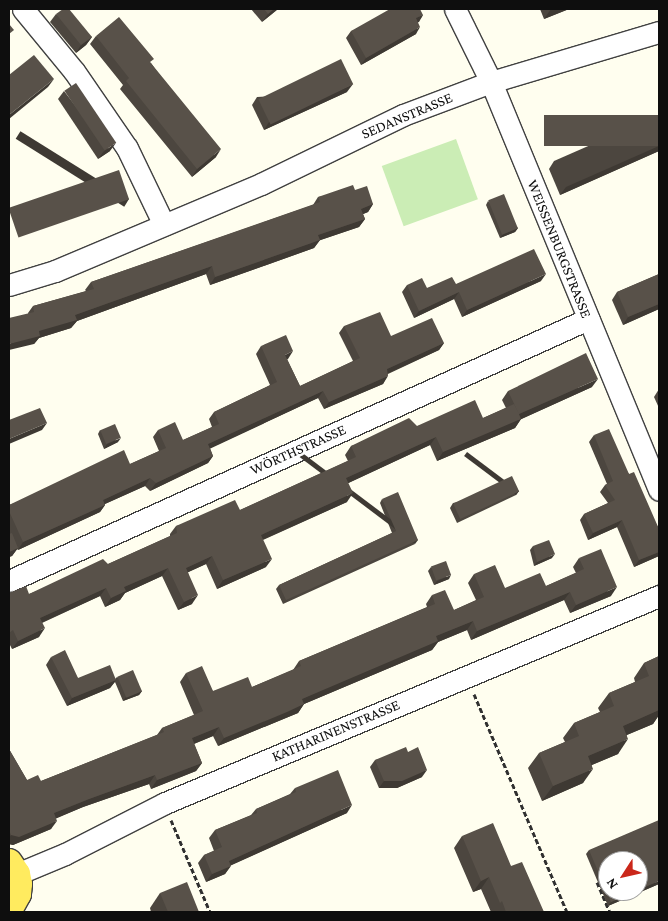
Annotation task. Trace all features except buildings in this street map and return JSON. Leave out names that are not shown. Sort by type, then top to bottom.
[{"type":"main road","points":[[9,910],[18,894],[13,868]]},
{"type":"street","points":[[23,9],[74,71],[127,148],[164,224]]},
{"type":"street","name":"WEISSENBURGSTRASSE","points":[[455,9],[490,82],[659,490]]},
{"type":"street","name":"SEDANSTRASSE","points":[[9,285],[55,271],[261,184],[403,115],[490,82],[659,32]]},
{"type":"street","name":"WÖRTHSTRASSE","points":[[9,582],[588,319]]},
{"type":"street","name":"KATHARINENSTRASSE","points":[[13,868],[65,854],[164,803],[659,596]]},
{"type":"path","points":[[466,676],[566,912]]},
{"type":"path","points":[[164,803],[210,912]]},
{"type":"path","points":[[597,882],[610,912]]},
{"type":"green space","points":[[456,139],[478,199],[404,226],[382,166]]}]
